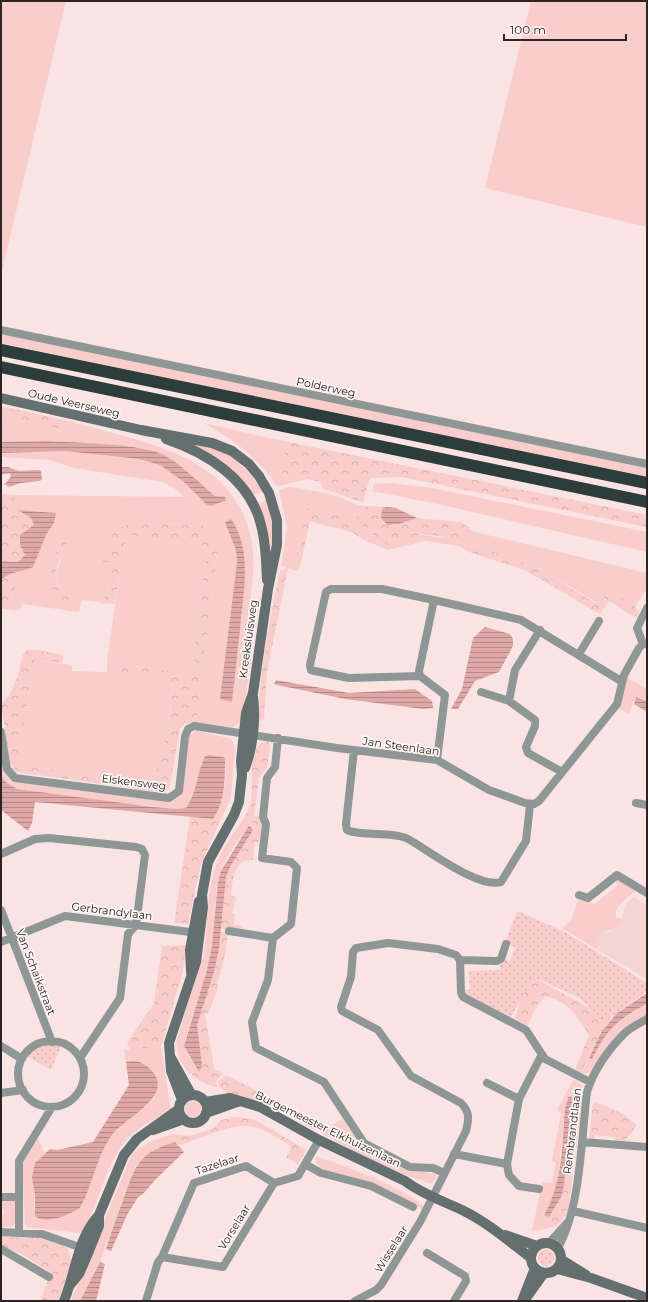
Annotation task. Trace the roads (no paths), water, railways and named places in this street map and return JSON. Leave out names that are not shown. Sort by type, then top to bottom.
[{"type":"highway","points":[[1,350],[647,483]]},
{"type":"highway","points":[[1,367],[647,502]]},
{"type":"street","name":"Polderweg","points":[[1,330],[647,464]]},
{"type":"street","name":"Oude Veerseweg","points":[[1,398],[141,430],[212,443],[232,451],[249,464],[260,476],[268,493]]},
{"type":"street","name":"Oude Veerseweg","points":[[141,430],[189,447],[206,456],[235,480],[251,501]]},
{"type":"street","name":"Kreeksluisweg","points":[[180,1105],[169,1055],[169,1043],[191,974],[190,961],[197,933],[198,904],[202,896],[208,862],[234,815],[239,802],[242,775],[247,762],[248,734],[254,714],[252,693],[268,589],[278,545],[277,520],[268,493]]},
{"type":"street","name":"Kreeksluisweg","points":[[251,501],[261,524],[265,542],[268,589]]},
{"type":"street","points":[[437,760],[445,695],[420,676],[350,678],[311,670],[310,665],[326,592],[331,589],[382,589],[521,620],[622,680]]},
{"type":"street","points":[[420,676],[419,671],[434,600]]},
{"type":"street","points":[[354,750],[346,824],[347,830],[406,838],[459,870],[495,884],[502,882],[526,841],[530,805],[539,801],[616,704],[622,680],[639,648],[645,644],[637,628],[647,608]]},
{"type":"street","points":[[579,654],[599,620]]},
{"type":"street","points":[[509,701],[515,670],[540,630]]},
{"type":"street","points":[[481,692],[509,701],[535,720],[535,726],[526,747],[528,753],[562,772]]},
{"type":"street","name":"Elskensweg","points":[[1,732],[7,769],[15,778],[169,798],[178,791],[188,729],[194,726],[248,734]]},
{"type":"street","name":"Jan Steenlaan","points":[[248,734],[354,750],[437,760],[489,790],[530,805]]},
{"type":"street","points":[[278,738],[274,767],[267,778],[263,817],[266,824],[262,858],[291,862],[297,868],[290,924],[273,938],[268,980],[252,1022],[256,1048],[324,1082],[364,1143],[410,1167],[433,1168],[444,1173]]},
{"type":"street","points":[[636,803],[647,805]]},
{"type":"street","points":[[1,854],[35,839],[49,838],[142,849],[145,855],[136,925],[128,934],[120,998],[80,1058]]},
{"type":"street","points":[[579,895],[588,898],[617,875],[647,893]]},
{"type":"street","name":"Van Schaikstraat","points":[[1,910],[52,1042]]},
{"type":"street","name":"Gerbrandylaan","points":[[1,942],[65,916],[197,933]]},
{"type":"street","points":[[229,931],[273,938]]},
{"type":"street","name":"Wisselaar","points":[[355,1301],[376,1290],[381,1285],[420,1222],[466,1130],[468,1121],[466,1108],[461,1102],[411,1076],[378,1030],[342,1011],[341,1007],[351,977],[353,952],[360,946],[388,943],[438,949],[456,956],[460,960]]},
{"type":"street","points":[[506,944],[501,959],[497,961],[460,960],[462,998],[526,1030],[545,1059],[590,1082]]},
{"type":"street","name":"Rembrandtlaan","points":[[553,1245],[565,1234],[573,1211],[590,1082],[614,1046],[627,1032],[647,1019]]},
{"type":"street","points":[[52,1042],[63,1044],[73,1049],[80,1058],[84,1068],[84,1080],[80,1090],[73,1099],[63,1105],[52,1107],[35,1103],[23,1090],[19,1074],[22,1059],[31,1049],[41,1043],[52,1042]]},
{"type":"street","points":[[1,1046],[22,1059]]},
{"type":"street","points":[[539,1189],[519,1186],[509,1175],[507,1164],[519,1099],[542,1054]]},
{"type":"street","points":[[144,1133],[184,1119],[192,1123],[197,1122],[201,1120],[206,1113],[205,1102],[199,1096],[191,1094],[169,1055]]},
{"type":"street","points":[[487,1083],[519,1099]]},
{"type":"street","points":[[1,1093],[23,1090]]},
{"type":"street","points":[[64,1301],[71,1284],[72,1273],[85,1249],[93,1222],[100,1214],[124,1155],[131,1144],[180,1105],[191,1094]]},
{"type":"street","name":"Burgemeester Elkhuizenlaan","points":[[205,1102],[230,1098],[260,1107],[318,1140],[405,1181],[416,1182],[434,1194],[450,1199],[462,1210],[500,1234],[537,1267]]},
{"type":"street","name":"Burgemeester Elkhuizenlaan","points":[[206,1113],[240,1101]]},
{"type":"street","points":[[180,1105],[184,1119]]},
{"type":"street","points":[[19,1233],[19,1161],[52,1107]]},
{"type":"street","points":[[274,1183],[298,1176],[318,1140]]},
{"type":"street","points":[[582,1142],[647,1147]]},
{"type":"street","points":[[454,1154],[507,1164]]},
{"type":"street","points":[[305,1164],[321,1173],[371,1186],[414,1207]]},
{"type":"street","name":"Tazelaar","points":[[162,1257],[194,1182],[246,1166],[274,1183]]},
{"type":"street","name":"Vorselaar","points":[[162,1257],[223,1267],[274,1183]]},
{"type":"street","points":[[1,1197],[19,1197]]},
{"type":"street","points":[[573,1211],[647,1228]]},
{"type":"street","points":[[1,1232],[42,1234],[85,1249]]},
{"type":"street","name":"Burgemeester Elkhuizenlaan","points":[[500,1234],[537,1246]]},
{"type":"street","points":[[523,1301],[537,1267],[532,1254],[537,1246],[553,1245],[562,1260],[591,1278]]},
{"type":"street","points":[[1,1249],[49,1277]]},
{"type":"street","points":[[427,1253],[465,1276],[466,1281],[454,1301]]},
{"type":"street","points":[[146,1301],[158,1262],[162,1257]]},
{"type":"street","points":[[537,1267],[551,1273],[557,1269],[562,1260]]},
{"type":"street","points":[[557,1269],[591,1278],[647,1298]]}]
